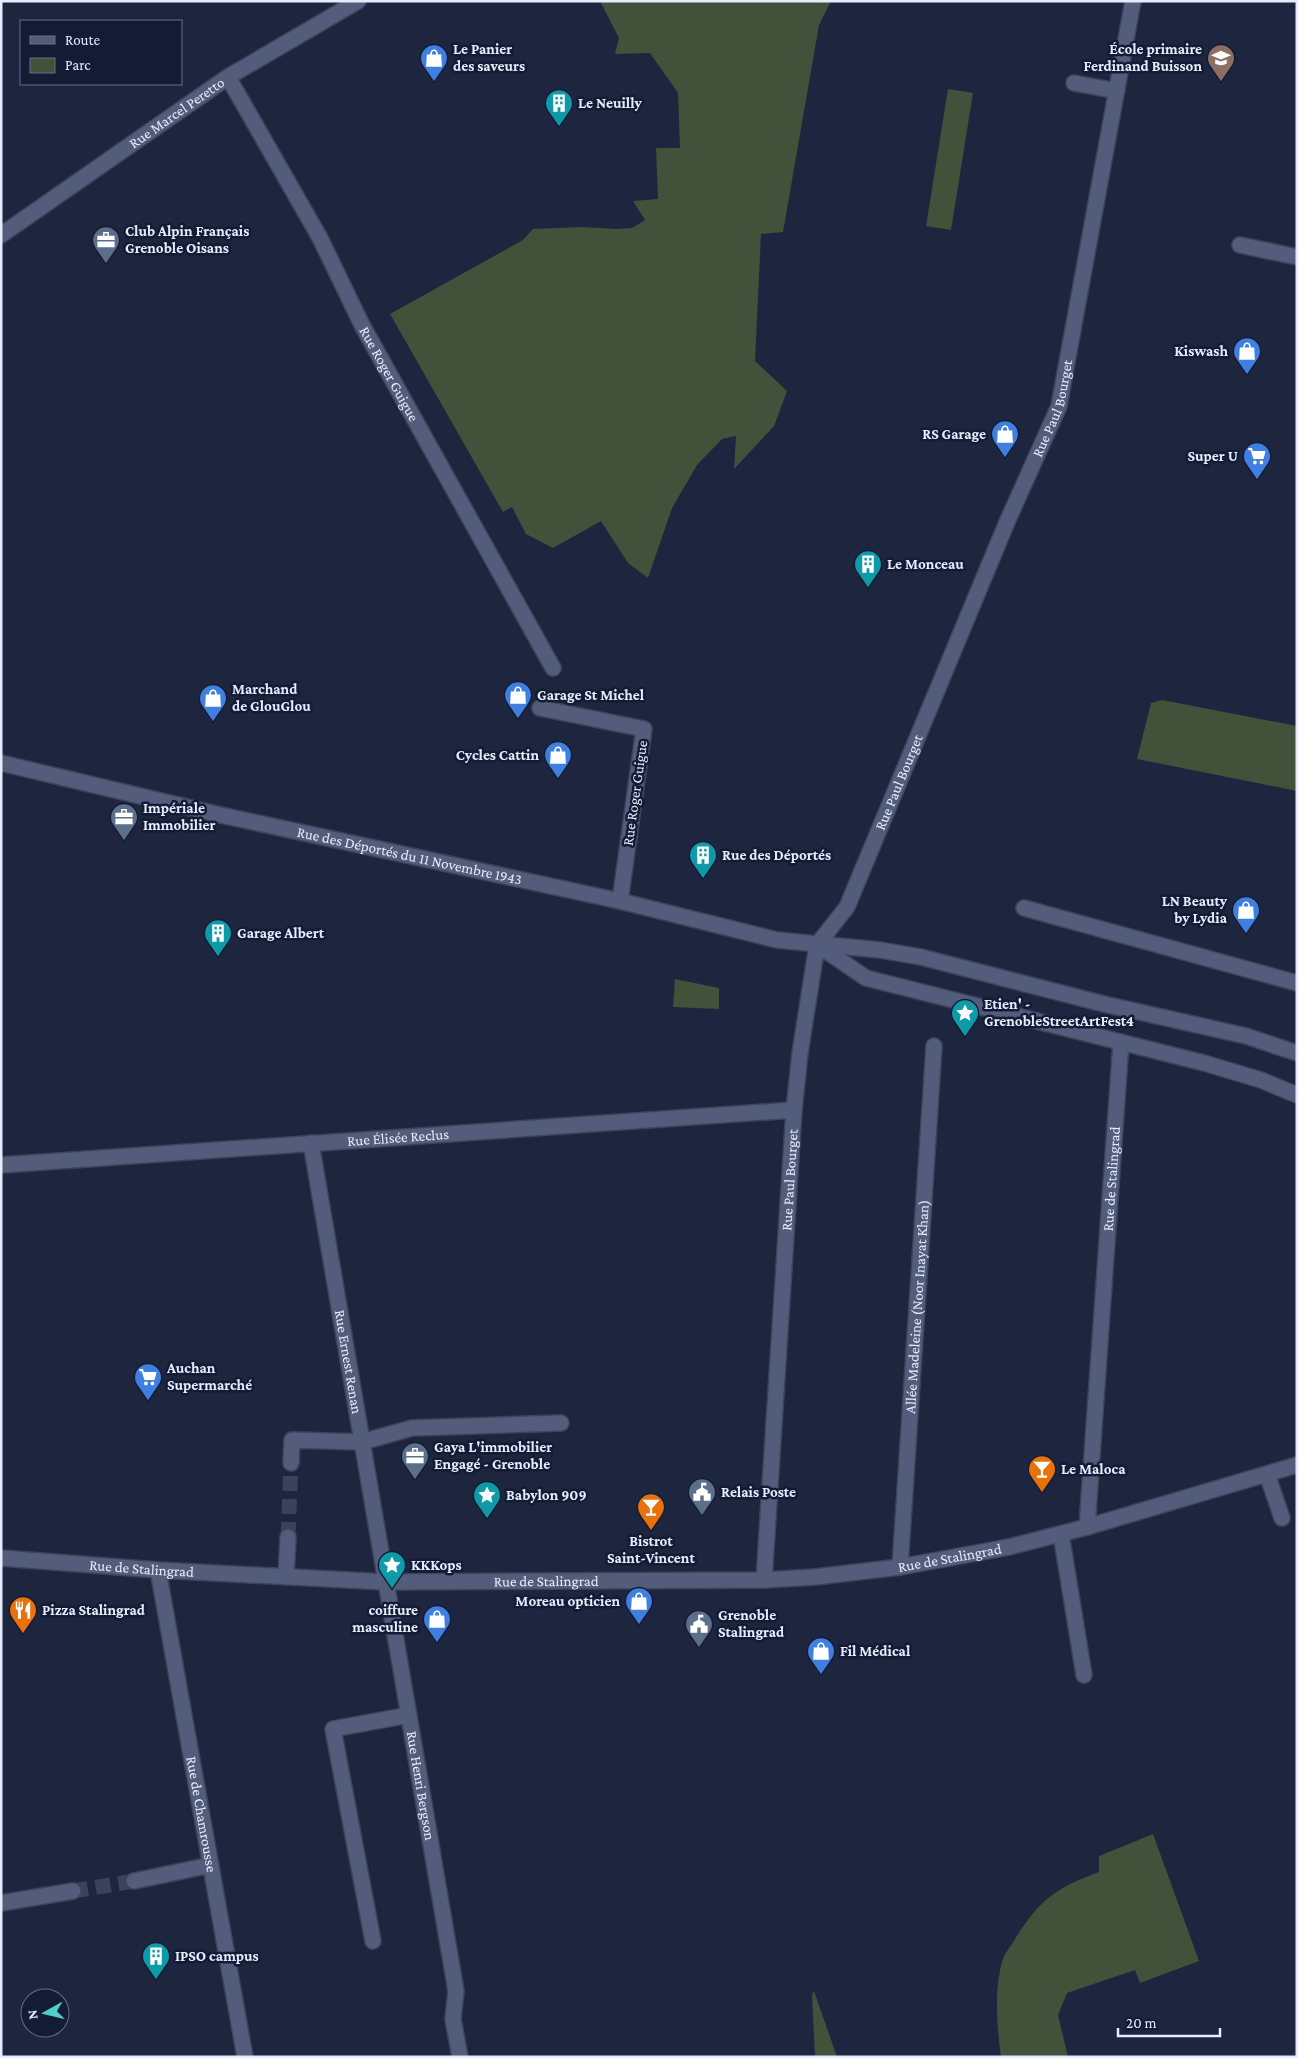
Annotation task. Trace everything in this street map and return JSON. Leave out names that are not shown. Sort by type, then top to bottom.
[{"type":"street","name":"Rue Marcel Peretto","points":[[1,235],[228,77],[358,1]]},
{"type":"street","name":"Rue Paul Bourget","points":[[764,1580],[794,1110],[808,998],[817,945],[846,907],[1007,522],[1059,406],[1133,1]]},
{"type":"street","name":"Rue Roger Guigue","points":[[228,77],[320,238],[362,325],[553,668]]},
{"type":"street","points":[[1074,83],[1117,90]]},
{"type":"street","points":[[1240,245],[1297,257]]},
{"type":"street","name":"Rue Roger Guigue","points":[[540,708],[644,730],[620,902]]},
{"type":"street","name":"Rue des Déportés du 11 Novembre 1943","points":[[1,763],[216,814],[620,902],[776,940],[880,950],[921,958],[1104,1004],[1246,1036],[1297,1053]]},
{"type":"street","points":[[1024,908],[1297,983]]},
{"type":"street","name":"Rue des Déportés du 11 Novembre 1943","points":[[817,945],[866,978],[1121,1042],[1261,1080],[1297,1095]]},
{"type":"street","name":"Rue de Stalingrad","points":[[1087,1527],[1121,1042]]},
{"type":"street","name":"Allée Madeleine (Noor Inayat Khan)","points":[[900,1567],[934,1046]]},
{"type":"street","name":"Rue Élisée Reclus","points":[[1,1165],[794,1110]]},
{"type":"street","name":"Rue Ernest Renan","points":[[311,1143],[386,1582]]},
{"type":"street","points":[[291,1463],[292,1440],[362,1442],[412,1428],[561,1423]]},
{"type":"street","name":"Rue de Stalingrad","points":[[1,1558],[158,1570],[386,1582],[764,1580],[814,1577],[900,1567],[1009,1548],[1297,1466]]},
{"type":"street","points":[[1267,1474],[1282,1518]]},
{"type":"street","points":[[1061,1534],[1084,1675]]},
{"type":"street","points":[[286,1577],[288,1537]]},
{"type":"street","name":"Rue de Chamrousse","points":[[158,1570],[245,2057]]},
{"type":"street","name":"Rue Henri Bergson","points":[[386,1582],[456,1991],[453,2019],[460,2057]]},
{"type":"street","points":[[374,1941],[333,1729],[409,1715]]},
{"type":"street","points":[[134,1881],[211,1865]]},
{"type":"street","points":[[1,1903],[73,1891]]},
{"type":"green space","points":[[600,1],[831,1],[819,25],[783,232],[761,234],[755,361],[787,391],[774,426],[734,469],[736,436],[722,439],[697,465],[672,508],[648,578],[628,563],[601,521],[553,548],[526,534],[512,507],[503,512],[390,314],[523,240],[533,229],[582,227],[632,228],[645,220],[633,201],[658,199],[656,148],[680,148],[678,93],[650,53],[615,54],[619,38]]},
{"type":"green space","points":[[948,89],[973,93],[951,230],[926,226]]},
{"type":"green space","points":[[1162,700],[1297,726],[1297,791],[1137,759],[1151,703]]},
{"type":"green space","points":[[675,979],[719,988],[719,1009],[673,1007]]},
{"type":"green space","points":[[1153,1834],[1199,1961],[1140,1983],[1135,1970],[1067,1993],[1058,2015],[1068,2057],[1001,2057],[997,2009],[999,1973],[1004,1956],[1024,1925],[1050,1896],[1071,1884],[1099,1872],[1099,1856]]},
{"type":"green space","points":[[814,1991],[837,2057],[815,2057],[812,1995]]},
{"type":"tunnel","points":[[288,1537],[291,1463]]},
{"type":"tunnel","points":[[73,1891],[134,1881]]},
{"type":"place","name":"Le Panier des saveurs","points":[[434,82]]},
{"type":"place","name":"École primaire Ferdinand Buisson","points":[[1221,82]]},
{"type":"place","name":"Le Neuilly","points":[[559,127]]},
{"type":"place","name":"Club Alpin Français Grenoble Oisans","points":[[106,264]]},
{"type":"place","name":"Kiswash","points":[[1247,375]]},
{"type":"place","name":"RS Garage","points":[[1005,458]]},
{"type":"place","name":"Super U","points":[[1257,480]]},
{"type":"place","name":"Le Monceau","points":[[868,588]]},
{"type":"place","name":"Garage St Michel","points":[[518,719]]},
{"type":"place","name":"Marchand de GlouGlou","points":[[213,722]]},
{"type":"place","name":"Cycles Cattin","points":[[558,779]]},
{"type":"place","name":"Impériale Immobilier","points":[[124,841]]},
{"type":"place","name":"Rue des Déportés","points":[[703,879]]},
{"type":"place","name":"LN Beauty by Lydia","points":[[1246,934]]},
{"type":"place","name":"Garage Albert","points":[[218,957]]},
{"type":"place","name":"Etien' - GrenobleStreetArtFest4","points":[[965,1037]]},
{"type":"place","name":"Auchan Supermarché","points":[[148,1401]]},
{"type":"place","name":"Gaya L'immobilier Engagé - Grenoble","points":[[415,1480]]},
{"type":"place","name":"Le Maloca","points":[[1042,1493]]},
{"type":"place","name":"Relais Poste","points":[[702,1516]]},
{"type":"place","name":"Babylon 909","points":[[487,1519]]},
{"type":"place","name":"Bistrot Saint-Vincent","points":[[651,1531]]},
{"type":"place","name":"KKKops","points":[[392,1589]]},
{"type":"place","name":"Moreau opticien","points":[[639,1625]]},
{"type":"place","name":"Pizza Stalingrad","points":[[23,1634]]},
{"type":"place","name":"coiffure masculine","points":[[437,1643]]},
{"type":"place","name":"Grenoble Stalingrad","points":[[699,1648]]},
{"type":"place","name":"Fil Médical","points":[[821,1675]]},
{"type":"place","name":"IPSO campus","points":[[156,1980]]}]
